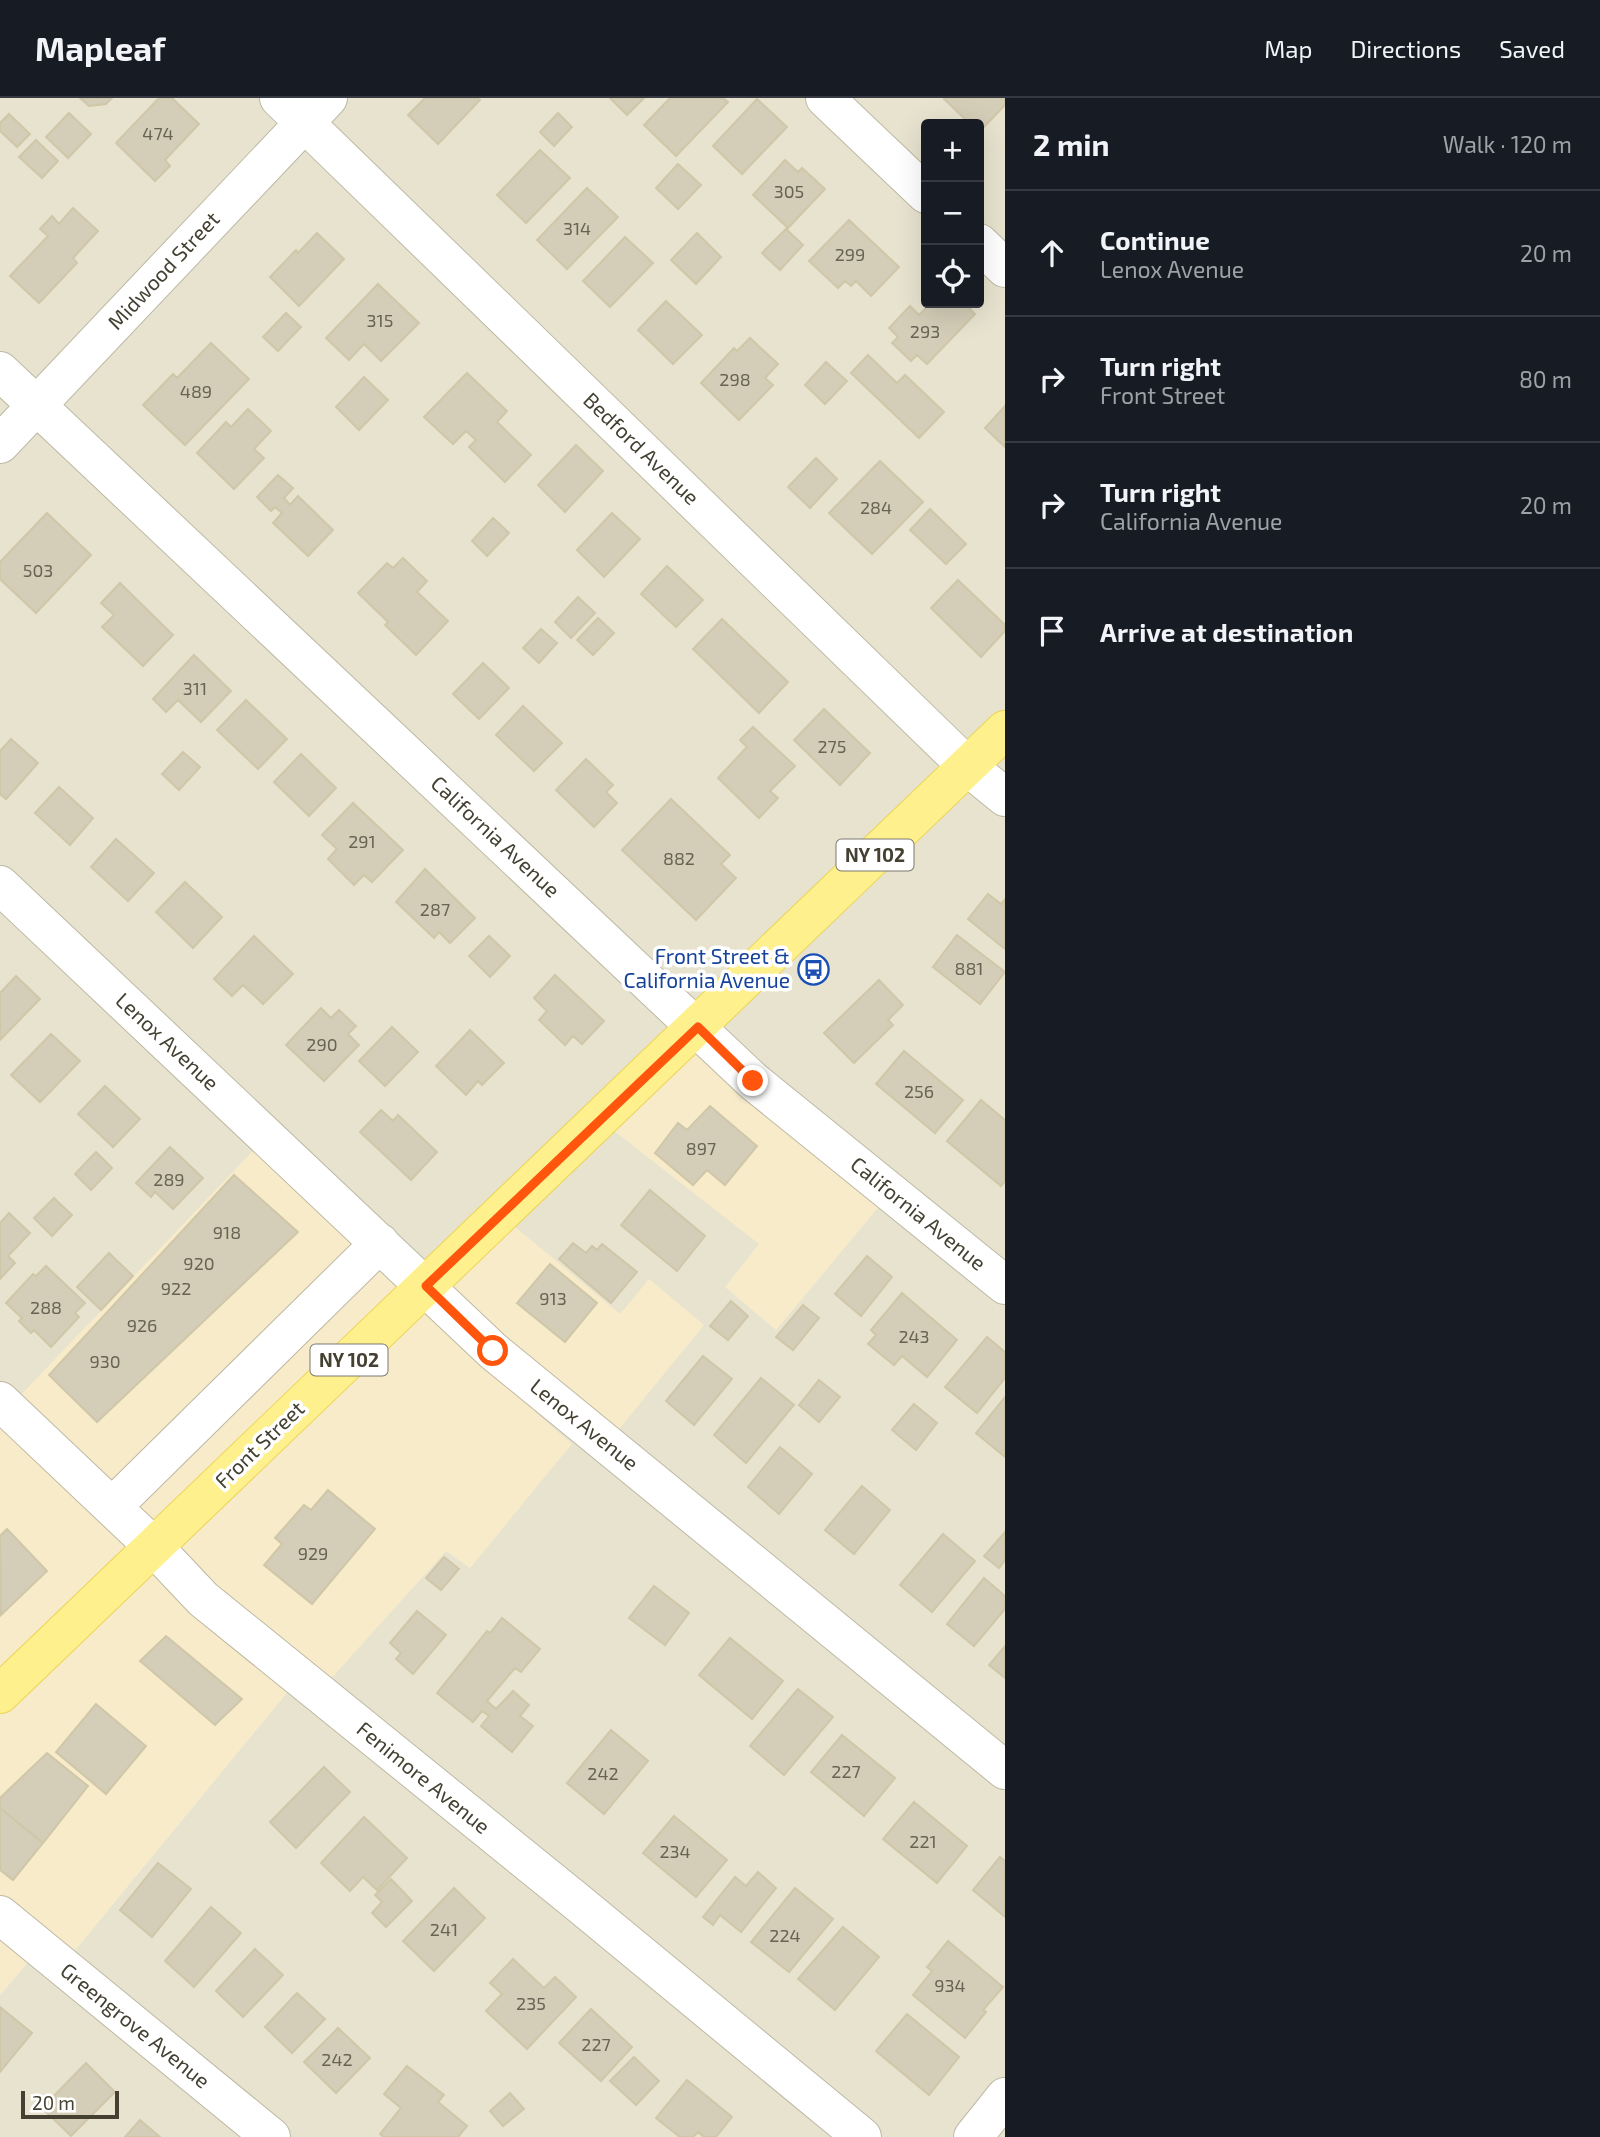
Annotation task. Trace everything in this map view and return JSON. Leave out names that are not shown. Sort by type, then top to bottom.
[{"type":"main road","name":"Front Street","points":[[0,1694],[1005,730]]},
{"type":"street","points":[[825,98],[921,189]]},
{"type":"street","name":"Midwood Street","points":[[0,444],[304,106]]},
{"type":"street","name":"Bedford Avenue","points":[[304,106],[967,766],[1005,797]]},
{"type":"street","points":[[981,245],[1005,268]]},
{"type":"street","name":"California Avenue","points":[[0,371],[753,1081],[1005,1285]]},
{"type":"street","name":"Lenox Avenue","points":[[0,885],[493,1351],[1005,1770]]},
{"type":"street","points":[[112,1507],[380,1243]]},
{"type":"street","name":"Fenimore Avenue","points":[[0,1401],[153,1546],[203,1600],[576,1901],[862,2137]]},
{"type":"street","name":"Greengrove Avenue","points":[[0,1916],[271,2137]]},
{"type":"street","points":[[973,2137],[1005,2097]]},
{"type":"shaded area","points":[[0,98],[1005,98],[1005,2137],[0,2137],[0,1995],[40,1948],[62,1966],[299,1678],[318,1692],[446,1551],[470,1568],[535,1411],[548,1396],[0,1417]]},
{"type":"shaded area","points":[[698,1027],[891,1192],[776,1330],[725,1287],[759,1244],[600,1120]]},
{"type":"shaded area","points":[[267,1136],[426,1286],[501,1215],[620,1314],[649,1279],[704,1325],[607,1444],[548,1396],[535,1412],[572,1444],[470,1568],[446,1551],[318,1693],[299,1678],[62,1966],[40,1948],[0,1995],[0,1417]]},
{"type":"building","points":[[80,98],[112,98],[106,104],[89,106]]},
{"type":"building","points":[[159,98],[172,98],[199,124],[165,160],[170,166],[155,181],[116,143]]},
{"type":"building","points":[[425,98],[480,100],[438,144],[408,115]]},
{"type":"building","points":[[610,98],[644,98],[627,115]]},
{"type":"building","points":[[670,98],[723,98],[728,102],[676,156],[644,125]]},
{"type":"building","points":[[1005,98],[1005,105],[984,127],[984,119],[965,119],[944,99]]},
{"type":"building","points":[[757,99],[787,127],[742,174],[713,146]]},
{"type":"building","points":[[69,113],[91,134],[68,158],[46,137]]},
{"type":"building","points":[[558,113],[572,127],[554,146],[540,132]]},
{"type":"building","points":[[9,114],[30,134],[17,147],[0,131],[0,123]]},
{"type":"building","points":[[36,140],[58,161],[42,178],[19,157]]},
{"type":"building","points":[[540,150],[570,178],[526,223],[497,195]]},
{"type":"building","points":[[785,160],[798,172],[802,168],[825,189],[788,228],[753,195]]},
{"type":"building","points":[[678,164],[701,185],[678,209],[656,188]]},
{"type":"building","points":[[587,188],[618,217],[567,269],[537,240]]},
{"type":"building","points":[[73,208],[98,231],[73,258],[77,263],[39,303],[10,276],[48,236],[40,229],[52,216],[59,224]]},
{"type":"building","points":[[849,220],[899,267],[871,296],[856,281],[851,286],[845,281],[838,288],[809,261]]},
{"type":"building","points":[[786,229],[803,245],[780,270],[762,253]]},
{"type":"building","points":[[317,233],[344,259],[299,306],[270,277]]},
{"type":"building","points":[[697,233],[721,257],[696,284],[671,260]]},
{"type":"building","points":[[625,237],[653,263],[610,307],[583,281]]},
{"type":"building","points":[[378,284],[419,323],[381,361],[364,344],[349,360],[326,338]]},
{"type":"building","points":[[666,301],[702,335],[673,364],[638,330]]},
{"type":"building","points":[[910,306],[919,315],[926,308],[969,308],[975,314],[927,364],[917,355],[911,361],[892,343],[898,337],[889,328]]},
{"type":"building","points":[[286,313],[301,327],[278,351],[263,337]]},
{"type":"building","points":[[750,338],[778,364],[765,378],[773,385],[739,420],[701,383],[734,348],[737,351]]},
{"type":"building","points":[[211,343],[249,379],[185,445],[143,405],[173,374],[177,378]]},
{"type":"building","points":[[868,355],[897,383],[905,375],[944,412],[919,438],[851,373]]},
{"type":"building","points":[[826,362],[847,381],[825,404],[805,385]]},
{"type":"building","points":[[467,373],[507,411],[497,422],[531,455],[505,482],[469,447],[476,440],[466,431],[453,444],[424,417]]},
{"type":"building","points":[[364,377],[388,400],[359,430],[336,407]]},
{"type":"building","points":[[1005,406],[1005,447],[985,428]]},
{"type":"building","points":[[248,409],[271,431],[254,449],[264,458],[234,489],[197,453],[226,422],[231,427]]},
{"type":"building","points":[[576,445],[603,471],[565,512],[538,485]]},
{"type":"building","points":[[816,458],[837,479],[810,508],[788,487]]},
{"type":"building","points":[[880,461],[923,502],[872,554],[829,513]]},
{"type":"building","points":[[278,475],[293,488],[284,498],[290,505],[298,496],[333,530],[308,556],[273,523],[282,513],[275,507],[271,511],[257,497]]},
{"type":"building","points":[[930,509],[966,544],[946,564],[910,530]]},
{"type":"building","points":[[47,513],[91,555],[36,613],[0,579],[0,562]]},
{"type":"building","points":[[612,513],[640,539],[604,577],[577,550]]},
{"type":"building","points":[[493,518],[509,533],[487,556],[472,541]]},
{"type":"building","points":[[403,558],[427,581],[417,592],[448,621],[416,655],[385,625],[388,622],[358,593],[387,563],[393,568]]},
{"type":"building","points":[[667,566],[703,600],[676,627],[641,594]]},
{"type":"building","points":[[958,580],[1005,625],[1005,631],[981,657],[931,608]]},
{"type":"building","points":[[120,583],[173,635],[143,666],[102,627],[114,615],[101,603]]},
{"type":"building","points":[[578,597],[595,613],[571,638],[555,622]]},
{"type":"building","points":[[598,618],[614,633],[593,655],[577,640]]},
{"type":"building","points":[[722,619],[788,682],[759,713],[693,649]]},
{"type":"building","points":[[541,629],[557,643],[539,663],[523,648]]},
{"type":"building","points":[[194,655],[231,691],[201,722],[178,700],[166,712],[153,699]]},
{"type":"building","points":[[483,663],[509,688],[479,719],[453,694]]},
{"type":"building","points":[[246,700],[287,739],[258,769],[217,730]]},
{"type":"building","points":[[523,706],[562,743],[534,771],[496,735]]},
{"type":"building","points":[[824,709],[870,753],[840,785],[794,740]]},
{"type":"building","points":[[753,727],[795,766],[770,791],[778,798],[759,818],[718,778],[747,747],[740,740]]},
{"type":"building","points":[[11,739],[38,763],[6,799],[0,794],[0,751]]},
{"type":"building","points":[[183,752],[200,767],[179,790],[162,774]]},
{"type":"building","points":[[301,754],[336,788],[309,816],[274,782]]},
{"type":"building","points":[[586,759],[613,785],[606,792],[617,803],[594,827],[556,790]]},
{"type":"building","points":[[59,787],[93,818],[70,845],[35,813]]},
{"type":"building","points":[[671,799],[730,855],[721,864],[736,878],[696,920],[622,850]]},
{"type":"building","points":[[353,803],[403,850],[372,882],[364,875],[354,885],[328,859],[337,849],[322,835]]},
{"type":"building","points":[[116,839],[154,873],[128,901],[91,867]]},
{"type":"building","points":[[425,869],[475,918],[450,943],[439,932],[434,938],[396,902]]},
{"type":"building","points":[[185,882],[222,917],[193,948],[156,912]]},
{"type":"building","points":[[988,894],[1001,904],[1005,899],[1005,949],[968,919]]},
{"type":"building","points":[[957,935],[1005,972],[980,1004],[933,967]]},
{"type":"building","points":[[254,936],[293,974],[263,1004],[243,985],[232,996],[214,979]]},
{"type":"building","points":[[489,936],[510,956],[490,977],[469,956]]},
{"type":"building","points":[[555,975],[604,1021],[582,1044],[573,1036],[565,1045],[539,1020],[547,1011],[534,998]]},
{"type":"building","points":[[16,976],[40,999],[0,1040],[0,993]]},
{"type":"building","points":[[879,980],[903,1005],[888,1020],[893,1025],[854,1063],[824,1033]]},
{"type":"building","points":[[321,1008],[331,1018],[339,1010],[356,1026],[348,1034],[359,1045],[324,1081],[286,1045]]},
{"type":"building","points":[[392,1027],[418,1052],[385,1086],[359,1061]]},
{"type":"building","points":[[470,1030],[504,1063],[482,1085],[478,1081],[466,1095],[436,1066]]},
{"type":"building","points":[[51,1034],[80,1061],[40,1102],[11,1075]]},
{"type":"building","points":[[904,1051],[963,1100],[935,1133],[876,1084]]},
{"type":"building","points":[[105,1086],[140,1119],[113,1147],[78,1114]]},
{"type":"building","points":[[981,1100],[1005,1120],[1005,1181],[1001,1186],[947,1141]]},
{"type":"building","points":[[710,1106],[757,1146],[725,1185],[707,1170],[693,1185],[655,1153],[678,1123],[687,1130]]},
{"type":"building","points":[[381,1110],[393,1121],[398,1115],[437,1152],[411,1180],[360,1132]]},
{"type":"building","points":[[170,1147],[203,1178],[173,1209],[155,1192],[151,1197],[136,1183]]},
{"type":"building","points":[[96,1152],[112,1168],[91,1190],[75,1174]]},
{"type":"building","points":[[234,1175],[298,1232],[97,1422],[49,1375]]},
{"type":"building","points":[[650,1190],[705,1236],[677,1271],[621,1225]]},
{"type":"building","points":[[54,1198],[72,1215],[52,1236],[34,1218]]},
{"type":"building","points":[[9,1213],[30,1233],[8,1256],[15,1263],[0,1279],[0,1223]]},
{"type":"building","points":[[573,1243],[586,1253],[592,1246],[597,1250],[602,1244],[637,1272],[611,1303],[559,1259]]},
{"type":"building","points":[[109,1253],[133,1276],[101,1310],[77,1287]]},
{"type":"building","points":[[867,1256],[892,1277],[861,1316],[835,1294]]},
{"type":"building","points":[[550,1264],[597,1303],[565,1342],[517,1303]]},
{"type":"building","points":[[46,1266],[85,1303],[75,1313],[79,1317],[51,1347],[34,1330],[31,1333],[19,1321],[22,1318],[6,1303],[33,1274],[36,1276]]},
{"type":"building","points":[[902,1293],[957,1340],[927,1377],[902,1356],[894,1365],[868,1344],[876,1335],[871,1330]]},
{"type":"building","points":[[731,1301],[748,1316],[728,1340],[710,1326]]},
{"type":"building","points":[[803,1305],[819,1318],[793,1350],[776,1337]]},
{"type":"building","points":[[987,1337],[1005,1352],[1005,1378],[977,1413],[945,1387]]},
{"type":"building","points":[[703,1356],[732,1379],[694,1425],[666,1401]]},
{"type":"building","points":[[761,1378],[794,1405],[746,1463],[714,1435]]},
{"type":"building","points":[[819,1380],[840,1397],[819,1422],[799,1405]]},
{"type":"building","points":[[1005,1397],[1005,1457],[976,1433]]},
{"type":"building","points":[[914,1404],[937,1423],[916,1450],[892,1430]]},
{"type":"building","points":[[780,1447],[812,1474],[779,1514],[748,1487]]},
{"type":"building","points":[[862,1486],[890,1510],[854,1554],[825,1530]]},
{"type":"building","points":[[328,1490],[375,1529],[312,1604],[264,1565],[282,1544],[275,1538],[304,1505],[311,1510]]},
{"type":"building","points":[[7,1529],[47,1571],[1,1615],[0,1536]]},
{"type":"building","points":[[1005,1532],[1005,1560],[999,1568],[984,1556]]},
{"type":"building","points":[[943,1534],[975,1561],[932,1612],[900,1585]]},
{"type":"building","points":[[444,1557],[459,1569],[441,1590],[426,1578]]},
{"type":"building","points":[[984,1578],[1005,1596],[1005,1609],[974,1646],[947,1624]]},
{"type":"building","points":[[654,1586],[689,1613],[665,1645],[629,1618]]},
{"type":"building","points":[[417,1611],[446,1635],[413,1674],[396,1659],[401,1653],[390,1643]]},
{"type":"building","points":[[502,1618],[540,1649],[521,1672],[515,1668],[487,1701],[496,1709],[513,1691],[529,1705],[520,1716],[533,1726],[512,1752],[481,1726],[489,1716],[482,1711],[473,1722],[437,1693],[487,1631],[490,1633]]},
{"type":"building","points":[[166,1636],[242,1699],[215,1725],[140,1661]]},
{"type":"building","points":[[730,1638],[783,1681],[752,1719],[699,1675]]},
{"type":"building","points":[[1005,1646],[1005,1678],[989,1665]]},
{"type":"building","points":[[798,1689],[833,1717],[784,1775],[750,1746]]},
{"type":"building","points":[[96,1704],[146,1746],[106,1794],[56,1752]]},
{"type":"building","points":[[611,1730],[648,1761],[604,1814],[567,1783]]},
{"type":"building","points":[[842,1735],[895,1778],[864,1816],[811,1772]]},
{"type":"building","points":[[47,1753],[88,1786],[43,1843],[0,1808],[0,1798]]},
{"type":"building","points":[[324,1767],[350,1792],[296,1848],[270,1822]]},
{"type":"building","points":[[914,1802],[967,1846],[937,1883],[883,1839]]},
{"type":"building","points":[[0,1808],[43,1843],[13,1880],[0,1870]]},
{"type":"building","points":[[674,1816],[727,1860],[696,1897],[643,1853]]},
{"type":"building","points":[[364,1817],[407,1858],[377,1890],[363,1877],[350,1891],[321,1863]]},
{"type":"building","points":[[1000,1857],[1005,1861],[1005,1917],[973,1890]]},
{"type":"building","points":[[158,1863],[191,1889],[152,1937],[120,1910]]},
{"type":"building","points":[[758,1872],[776,1888],[741,1932],[720,1915],[713,1925],[703,1917],[735,1877],[746,1886]]},
{"type":"building","points":[[391,1879],[412,1901],[386,1927],[372,1913],[382,1902],[375,1895]]},
{"type":"building","points":[[454,1888],[485,1918],[434,1971],[403,1941]]},
{"type":"building","points":[[795,1888],[833,1919],[789,1972],[751,1942]]},
{"type":"building","points":[[211,1907],[241,1933],[194,1987],[165,1961]]},
{"type":"building","points":[[843,1927],[879,1957],[835,2010],[798,1979]]},
{"type":"building","points":[[948,1941],[1003,1987],[983,2010],[986,2012],[965,2038],[913,1995],[932,1971],[927,1967]]},
{"type":"building","points":[[255,1949],[283,1975],[243,2017],[216,1991]]},
{"type":"building","points":[[513,1959],[544,1988],[555,1977],[576,1997],[527,2049],[486,2011],[502,1994],[490,1983]]},
{"type":"building","points":[[297,1993],[325,2019],[292,2053],[265,2027]]},
{"type":"building","points":[[0,2007],[32,2033],[0,2072]]},
{"type":"building","points":[[591,2009],[632,2047],[601,2081],[559,2043]]},
{"type":"building","points":[[907,2014],[959,2057],[929,2095],[876,2051]]},
{"type":"building","points":[[338,2028],[370,2058],[336,2093],[304,2062]]},
{"type":"building","points":[[634,2057],[659,2081],[636,2105],[610,2081]]},
{"type":"building","points":[[86,2063],[115,2092],[71,2136],[42,2108]]},
{"type":"building","points":[[407,2066],[444,2095],[438,2102],[467,2126],[458,2137],[384,2137],[380,2134],[401,2108],[384,2094]]},
{"type":"building","points":[[687,2080],[732,2117],[716,2137],[704,2137],[698,2132],[693,2137],[680,2137],[656,2118]]},
{"type":"building","points":[[510,2093],[524,2109],[503,2126],[490,2111]]},
{"type":"building","points":[[140,2120],[160,2137],[125,2137]]},
{"type":"place","name":"Front Street & California Avenue","points":[[813,969]]},
{"type":"route","points":[[493,1351],[426,1286],[698,1027],[753,1081]]}]
